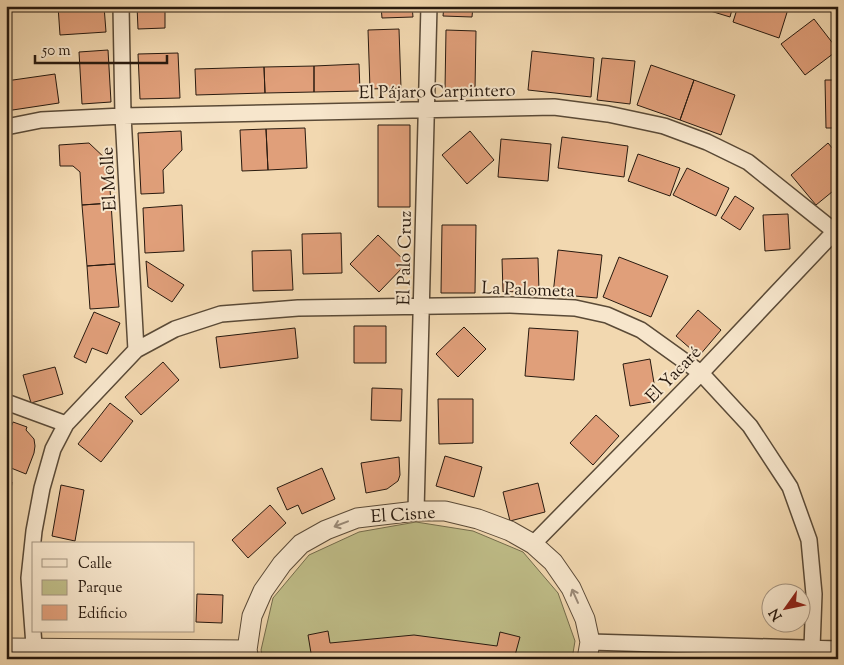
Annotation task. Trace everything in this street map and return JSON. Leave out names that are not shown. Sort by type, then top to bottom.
[{"type":"street","name":"El Molle","points":[[121,6],[123,116],[136,350]]},
{"type":"street","name":"El Palo Cruz","points":[[416,511],[429,6]]},
{"type":"street","name":"El Pájaro Carpintero","points":[[6,127],[41,120],[123,116],[554,107],[608,114],[664,126],[707,142],[748,162],[837,231]]},
{"type":"street","name":"El Yacaré","points":[[533,544],[837,231]]},
{"type":"street","name":"La Palometa","points":[[33,542],[42,488],[54,449],[66,424],[136,350],[175,329],[221,314],[298,308],[510,305],[574,308],[607,315],[641,330],[701,373],[750,426],[790,487],[809,540],[814,594],[812,653]]},
{"type":"street","points":[[6,402],[66,424]]},
{"type":"street","name":"El Cisne","points":[[6,648],[35,654],[248,655],[252,616],[263,592],[282,564],[301,544],[326,530],[357,518],[416,511],[445,511],[478,519],[510,532],[533,544],[553,562],[571,588],[585,619],[588,651],[812,653],[838,649]]},
{"type":"street","name":"La Palometa","points":[[32,554],[30,578],[32,608]]},
{"type":"street","name":"La Palometa","points":[[34,632],[35,654]]},
{"type":"green space","points":[[416,522],[473,531],[523,552],[558,593],[575,641],[572,659],[263,659],[261,650],[273,598],[309,555],[359,532]]},
{"type":"building","points":[[58,6],[104,6],[106,32],[60,35]]},
{"type":"building","points":[[137,6],[165,6],[165,28],[138,29]]},
{"type":"building","points":[[381,6],[412,6],[413,17],[382,18]]},
{"type":"building","points":[[444,6],[473,6],[472,17],[443,16]]},
{"type":"building","points":[[694,6],[733,6],[730,17]]},
{"type":"building","points":[[738,6],[789,6],[779,38],[733,22]]},
{"type":"building","points":[[814,19],[838,50],[805,75],[781,44]]},
{"type":"building","points":[[399,29],[401,88],[370,89],[368,30]]},
{"type":"building","points":[[446,30],[476,31],[475,90],[445,89]]},
{"type":"building","points":[[108,50],[111,102],[82,104],[79,52]]},
{"type":"building","points":[[532,51],[594,58],[591,97],[528,90]]},
{"type":"building","points":[[178,53],[180,98],[140,99],[138,54]]},
{"type":"building","points":[[602,58],[635,61],[630,104],[597,100]]},
{"type":"building","points":[[359,64],[360,91],[314,92],[314,66]]},
{"type":"building","points":[[651,65],[694,80],[680,120],[637,105]]},
{"type":"building","points":[[314,66],[314,92],[265,93],[264,67]]},
{"type":"building","points":[[264,67],[265,93],[196,95],[195,69]]},
{"type":"building","points":[[55,74],[59,103],[6,111],[6,81]]},
{"type":"building","points":[[694,80],[735,95],[721,135],[680,120]]},
{"type":"building","points":[[825,80],[838,80],[838,128],[826,128]]},
{"type":"building","points":[[378,125],[410,125],[410,207],[378,207]]},
{"type":"building","points":[[305,128],[307,168],[268,170],[266,129]]},
{"type":"building","points":[[266,129],[268,170],[242,171],[240,130]]},
{"type":"building","points":[[181,131],[182,150],[163,170],[164,193],[141,194],[138,133]]},
{"type":"building","points":[[470,131],[494,160],[467,184],[442,155]]},
{"type":"building","points":[[562,137],[628,146],[624,177],[558,168]]},
{"type":"building","points":[[501,139],[551,144],[548,181],[498,177]]},
{"type":"building","points":[[89,143],[108,161],[111,203],[82,205],[80,172],[73,166],[60,166],[59,145]]},
{"type":"building","points":[[828,143],[838,155],[838,187],[816,205],[791,175]]},
{"type":"building","points":[[638,154],[680,168],[670,196],[628,181]]},
{"type":"building","points":[[687,168],[729,188],[716,216],[673,195]]},
{"type":"building","points":[[735,196],[754,208],[740,230],[721,218]]},
{"type":"building","points":[[111,203],[115,264],[87,266],[82,205]]},
{"type":"building","points":[[182,205],[184,251],[145,253],[143,208]]},
{"type":"building","points":[[788,214],[790,249],[765,251],[763,215]]},
{"type":"building","points":[[442,225],[476,225],[475,293],[441,293]]},
{"type":"building","points":[[341,233],[342,273],[303,274],[302,234]]},
{"type":"building","points":[[378,235],[407,263],[379,292],[350,264]]},
{"type":"building","points":[[291,250],[293,290],[253,291],[252,251]]},
{"type":"building","points":[[558,250],[602,255],[597,298],[553,294]]},
{"type":"building","points":[[619,257],[668,276],[651,317],[603,297]]},
{"type":"building","points":[[538,258],[539,291],[503,292],[502,259]]},
{"type":"building","points":[[146,261],[184,285],[172,302],[148,287]]},
{"type":"building","points":[[115,264],[119,307],[90,309],[87,266]]},
{"type":"building","points":[[698,310],[721,330],[699,356],[676,336]]},
{"type":"building","points":[[94,312],[120,323],[107,354],[92,348],[86,363],[74,357]]},
{"type":"building","points":[[354,326],[386,326],[386,363],[354,363]]},
{"type":"building","points":[[464,327],[486,349],[458,377],[436,354]]},
{"type":"building","points":[[295,328],[298,358],[220,368],[216,337]]},
{"type":"building","points":[[529,328],[578,331],[574,380],[525,376]]},
{"type":"building","points":[[650,359],[657,401],[630,406],[623,364]]},
{"type":"building","points":[[163,362],[179,380],[141,415],[125,397]]},
{"type":"building","points":[[55,367],[63,394],[31,403],[23,375]]},
{"type":"building","points":[[372,388],[402,389],[401,421],[371,420]]},
{"type":"building","points":[[438,399],[473,399],[473,443],[439,444]]},
{"type":"building","points":[[110,403],[133,421],[101,462],[78,444]]},
{"type":"building","points":[[596,415],[619,436],[593,465],[570,443]]},
{"type":"building","points":[[13,422],[27,427],[26,430],[34,439],[34,453],[26,474],[6,466],[6,441]]},
{"type":"building","points":[[445,456],[482,467],[474,497],[436,486]]},
{"type":"building","points":[[399,457],[400,475],[398,481],[387,489],[366,493],[361,463]]},
{"type":"building","points":[[322,468],[335,499],[302,514],[298,505],[287,510],[277,488]]},
{"type":"building","points":[[6,481],[12,482],[6,532]]},
{"type":"building","points":[[538,483],[545,512],[510,521],[503,492]]},
{"type":"building","points":[[61,485],[84,490],[75,541],[52,536]]},
{"type":"building","points":[[270,505],[286,523],[248,558],[232,540]]},
{"type":"building","points":[[6,590],[9,590],[9,619],[6,619]]},
{"type":"building","points":[[197,594],[223,595],[222,623],[196,622]]},
{"type":"building","points":[[328,631],[330,643],[414,635],[497,646],[500,632],[520,637],[514,659],[312,659],[308,635]]}]
